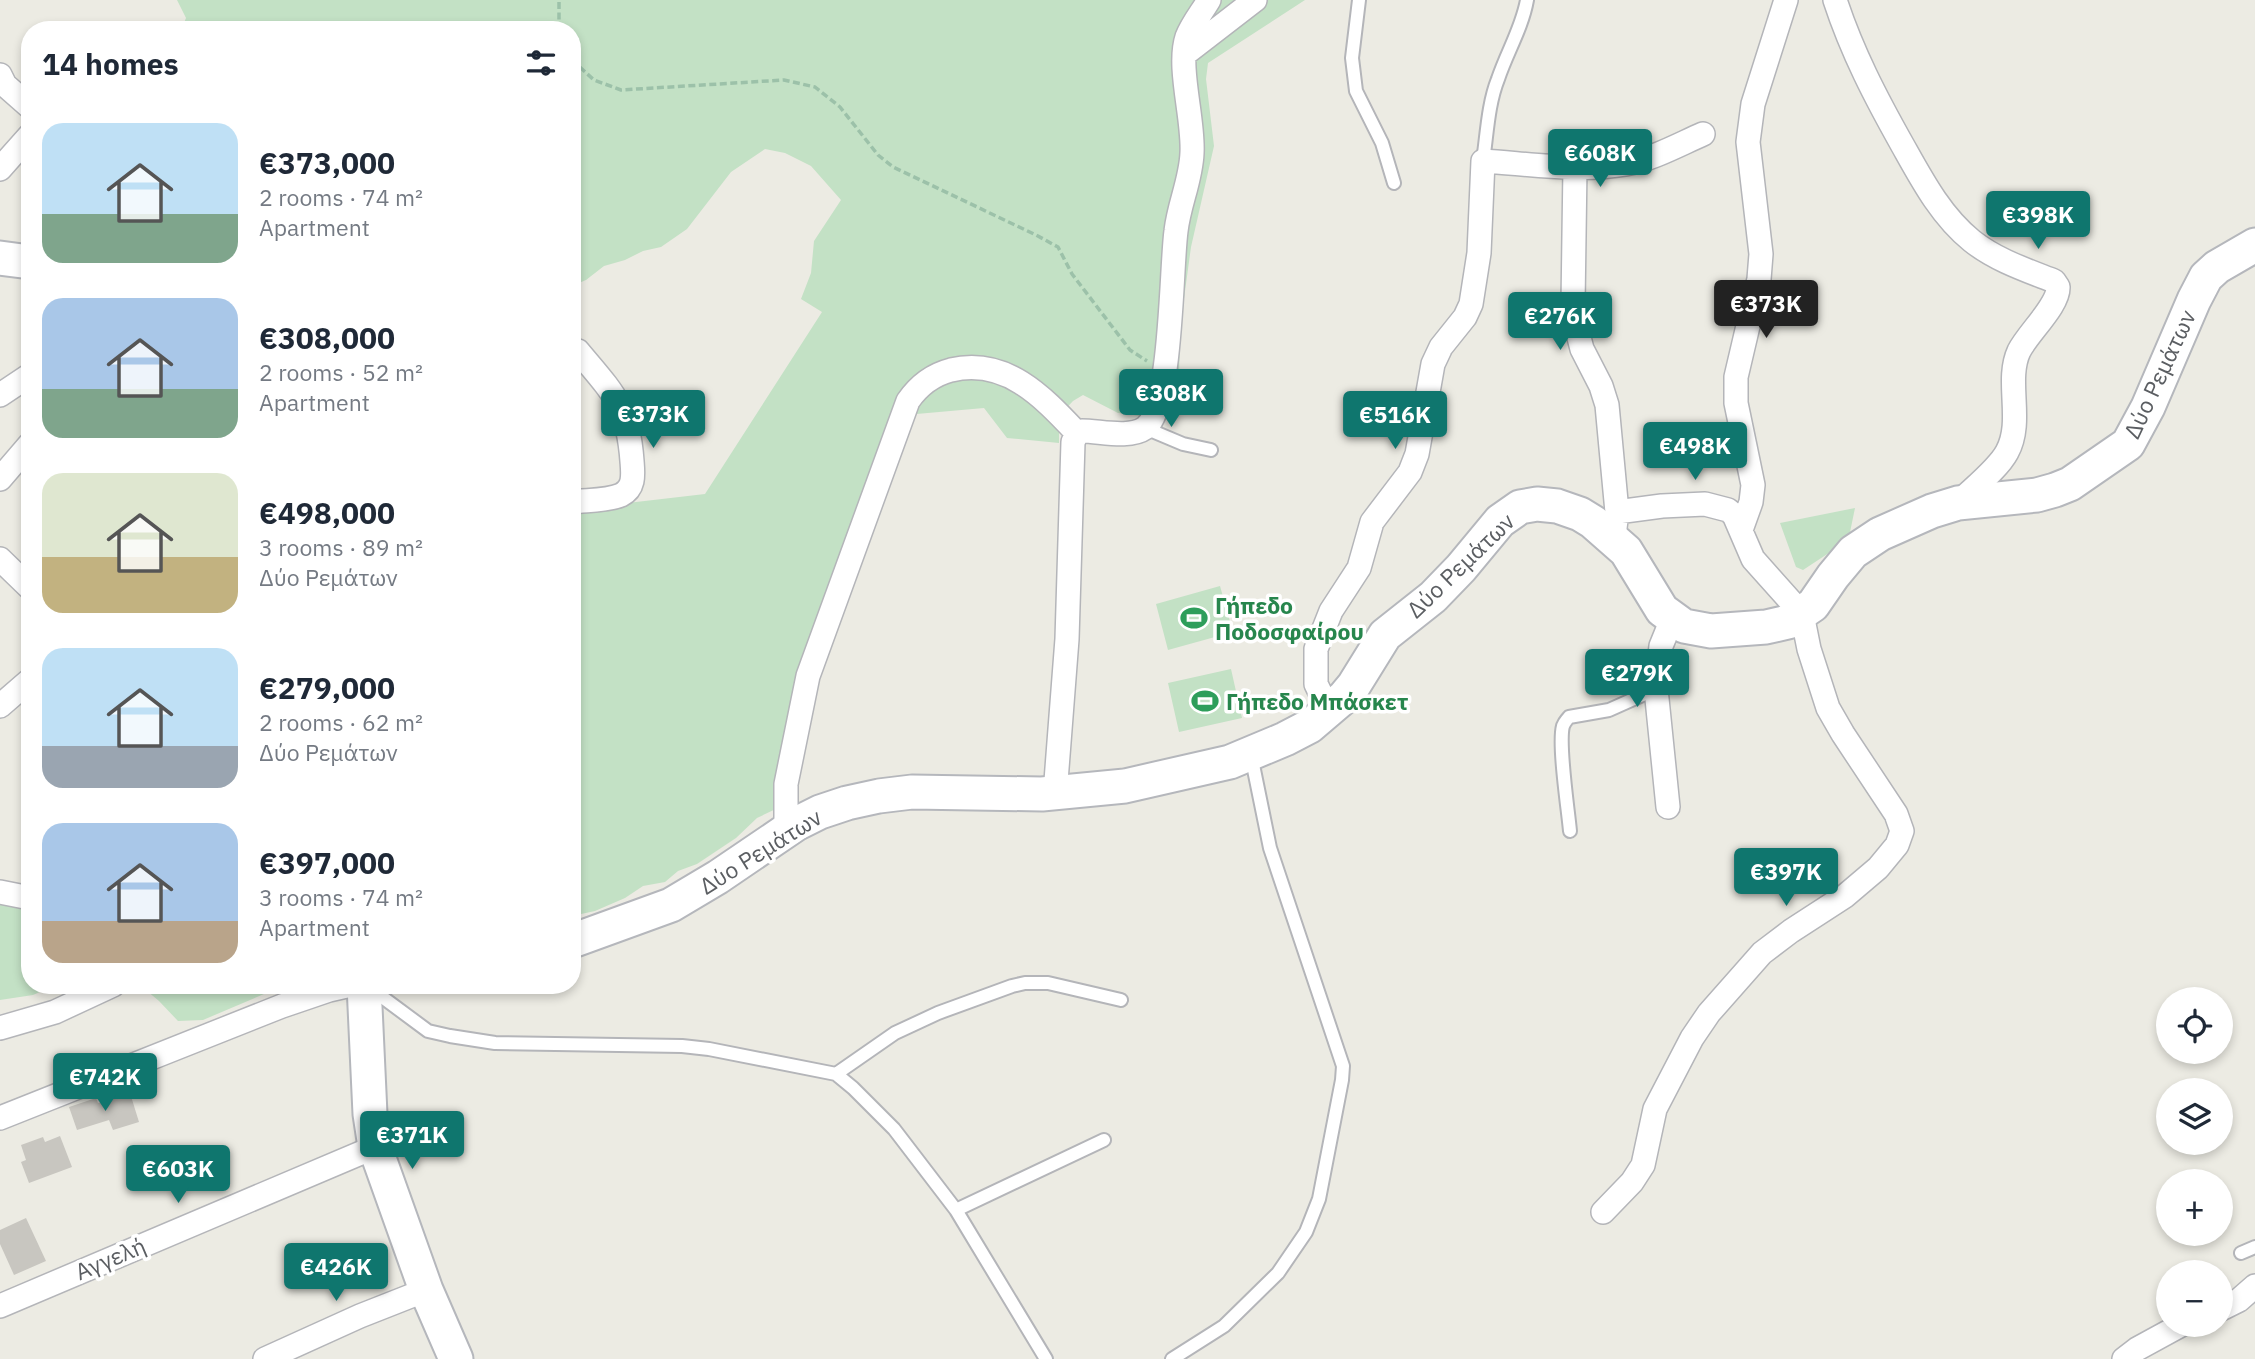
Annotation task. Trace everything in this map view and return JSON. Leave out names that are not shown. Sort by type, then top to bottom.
[{"type":"street","points":[[786,830],[786,784],[808,676],[908,401],[918,386],[939,373],[964,367],[990,368],[1030,387],[1077,433],[1125,433],[1145,428],[1155,412],[1163,380],[1175,233],[1190,176],[1193,149],[1185,54],[1187,37],[1209,0]]},
{"type":"street","points":[[1185,54],[1255,0]]},
{"type":"street","points":[[1741,530],[1751,502],[1753,485],[1736,403],[1736,377],[1760,265],[1748,142],[1753,104],[1786,0]]},
{"type":"street","points":[[1835,0],[1853,51],[1875,97],[1941,209],[1974,243],[2002,260],[2054,281],[2058,287],[2056,300],[2033,328],[2017,359],[2015,430],[2006,455],[1958,503]]},
{"type":"street","points":[[0,75],[5,85],[21,99]]},
{"type":"street","points":[[1329,711],[1316,684],[1316,649],[1331,611],[1359,568],[1372,522],[1410,472],[1417,454],[1433,364],[1441,346],[1465,317],[1471,304],[1479,253],[1483,161],[1575,167],[1628,164],[1703,134]]},
{"type":"street","points":[[0,169],[21,145]]},
{"type":"street","points":[[1575,167],[1574,315],[1582,348],[1601,386],[1607,405],[1615,525],[1662,506],[1713,505],[1734,515],[1753,559],[1802,614],[1809,649],[1828,708],[1901,823],[1901,838],[1878,869],[1845,896],[1762,953],[1709,1013],[1692,1038],[1655,1109],[1643,1165],[1632,1182],[1603,1212]]},
{"type":"street","name":"Δύο Ρεμάτων","points":[[581,938],[685,897],[786,830],[820,812],[887,794],[929,791],[1055,794],[1148,782],[1251,755],[1310,726],[1329,711],[1354,685],[1385,635],[1433,597],[1500,521],[1512,511],[1537,504],[1558,506],[1615,525],[1657,604],[1672,619],[1690,629],[1712,631],[1774,626],[1802,614],[1813,605],[1853,552],[1880,534],[1958,503],[2037,495],[2055,490],[2070,484],[2128,444],[2148,407],[2206,277],[2217,267],[2255,245]]},
{"type":"street","points":[[0,258],[21,261]]},
{"type":"street","points":[[581,355],[622,408],[630,433],[632,480],[629,488],[621,495],[581,501]]},
{"type":"street","points":[[0,395],[21,381]]},
{"type":"street","points":[[1055,794],[1068,639],[1073,442],[1077,433]]},
{"type":"street","points":[[0,479],[21,454]]},
{"type":"street","points":[[0,559],[21,579]]},
{"type":"street","points":[[1668,807],[1656,689],[1661,646],[1672,619]]},
{"type":"street","points":[[0,706],[21,688]]},
{"type":"street","points":[[0,1028],[55,1012],[94,994]]},
{"type":"street","points":[[0,1118],[317,994]]},
{"type":"street","points":[[365,994],[370,1114],[375,1147],[426,1290],[456,1359]]},
{"type":"street","name":"Αγγελή","points":[[0,1306],[375,1147]]},
{"type":"street","points":[[2233,1303],[2255,1286]]},
{"type":"street","points":[[265,1359],[360,1316],[426,1290]]},
{"type":"street","points":[[2124,1359],[2160,1337]]},
{"type":"lane","points":[[1359,0],[1352,58],[1356,91],[1382,142],[1394,183]]},
{"type":"lane","points":[[1483,161],[1497,81],[1520,26],[1527,0]]},
{"type":"lane","points":[[1145,428],[1183,444],[1211,450]]},
{"type":"lane","points":[[1570,831],[1562,744],[1562,728],[1565,722],[1569,717],[1609,710],[1656,689]]},
{"type":"lane","points":[[1172,1359],[1224,1326],[1278,1273],[1306,1232],[1319,1199],[1342,1080],[1343,1066],[1270,848],[1251,755]]},
{"type":"lane","points":[[836,1074],[905,1028],[1012,986],[1048,983],[1121,1000]]},
{"type":"lane","points":[[377,994],[428,1031],[450,1036],[495,1043],[682,1046],[733,1053],[836,1074],[863,1096],[894,1129],[956,1210],[1046,1359]]},
{"type":"lane","points":[[956,1210],[1104,1140]]},
{"type":"lane","points":[[2241,1253],[2255,1247]]},
{"type":"path","points":[[559,0],[559,21]]},
{"type":"path","points":[[581,68],[594,80],[621,90],[784,80],[815,87],[840,107],[878,155],[893,167],[1058,247],[1072,274],[1130,351],[1156,366],[1163,380]]},
{"type":"green space","points":[[177,0],[1305,0],[1208,63],[1206,79],[1214,146],[1191,247],[1180,328],[1179,384],[1164,408],[1141,416],[1118,413],[1083,395],[1059,416],[1059,443],[1007,438],[984,408],[894,416],[789,727],[776,774],[780,807],[757,818],[736,838],[697,864],[678,871],[665,882],[643,886],[625,898],[581,914],[581,510],[705,494],[822,312],[801,299],[811,273],[814,241],[841,200],[811,166],[785,153],[765,149],[731,172],[687,229],[661,247],[604,266],[581,282],[581,21],[185,21],[186,18]]},
{"type":"green space","points":[[1855,508],[1849,537],[1803,570],[1796,567],[1780,523]]},
{"type":"green space","name":"Γήπεδο Ποδοσφαίρου","points":[[1220,586],[1233,632],[1168,650],[1156,604]]},
{"type":"green space","name":"Γήπεδο Μπάσκετ","points":[[1231,669],[1242,718],[1179,732],[1168,683]]},
{"type":"green space","points":[[21,904],[21,994],[35,994],[33,995],[0,1000],[0,905]]},
{"type":"green space","points":[[151,994],[264,994],[203,1020],[178,1021]]},
{"type":"building","points":[[130,1093],[139,1122],[113,1130],[109,1120],[77,1130],[69,1107],[96,1098],[98,1103]]},
{"type":"building","points":[[60,1136],[72,1167],[29,1183],[21,1162],[26,1160],[21,1145],[43,1137],[45,1142]]},
{"type":"building","points":[[26,1218],[46,1261],[14,1275],[0,1244],[0,1230]]},
{"type":"place","name":"Γήπεδο Ποδοσφαίρου","points":[[1194,618]]},
{"type":"place","name":"Γήπεδο Μπάσκετ","points":[[1205,701]]}]
